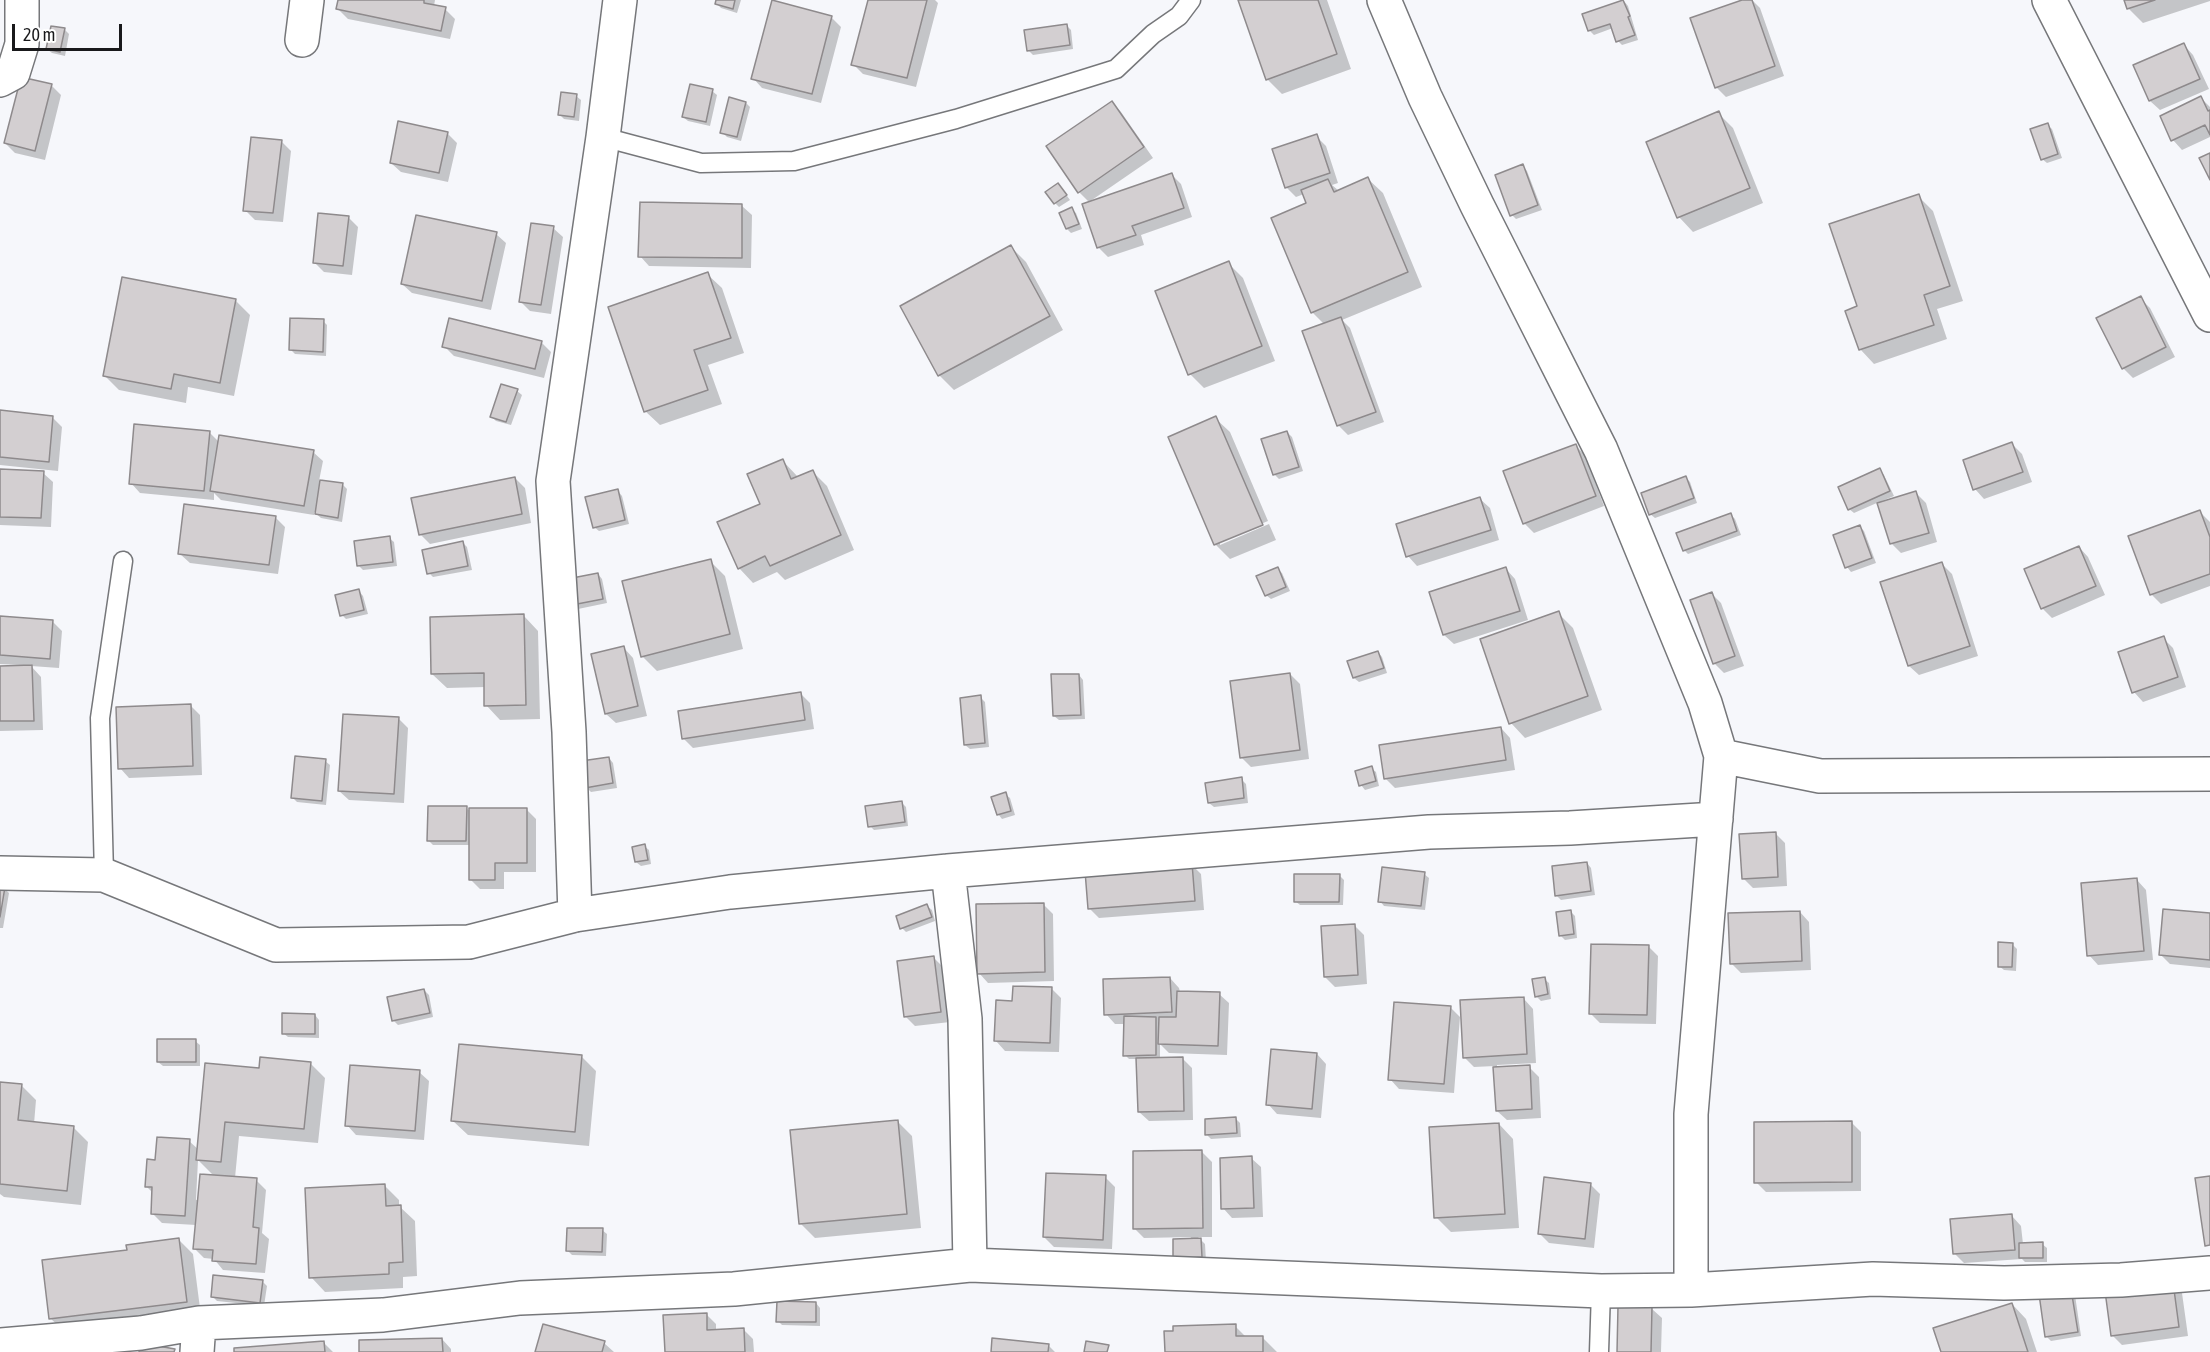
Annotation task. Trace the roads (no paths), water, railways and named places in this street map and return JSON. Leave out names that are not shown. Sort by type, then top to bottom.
[{"type":"street","points":[[0,80],[13,73],[22,44],[22,0]]},
{"type":"street","points":[[302,40],[308,0]]},
{"type":"street","points":[[575,915],[569,732],[553,481],[603,137],[620,0]]},
{"type":"street","points":[[1384,0],[1425,97],[1477,205],[1601,450],[1705,703],[1721,756],[1691,1114],[1691,1290]]},
{"type":"street","points":[[2049,0],[2210,315]]},
{"type":"street","points":[[1721,756],[1820,776],[2210,774]]},
{"type":"street","points":[[0,873],[104,875],[276,945],[469,942],[575,915],[730,892],[948,871],[1429,832],[1570,828],[1716,819]]},
{"type":"street","points":[[948,871],[965,1019],[970,1265]]},
{"type":"street","points":[[0,1345],[141,1333],[198,1338],[520,1298],[734,1289],[970,1265],[1601,1291],[1691,1290],[1873,1279],[2004,1283],[2121,1280],[2210,1273]]},
{"type":"lane","points":[[603,137],[701,163],[794,161],[956,119],[1116,69],[1153,33],[1179,16],[1191,0]]},
{"type":"lane","points":[[104,875],[100,718],[123,561]]},
{"type":"lane","points":[[1599,1352],[1601,1291]]}]
